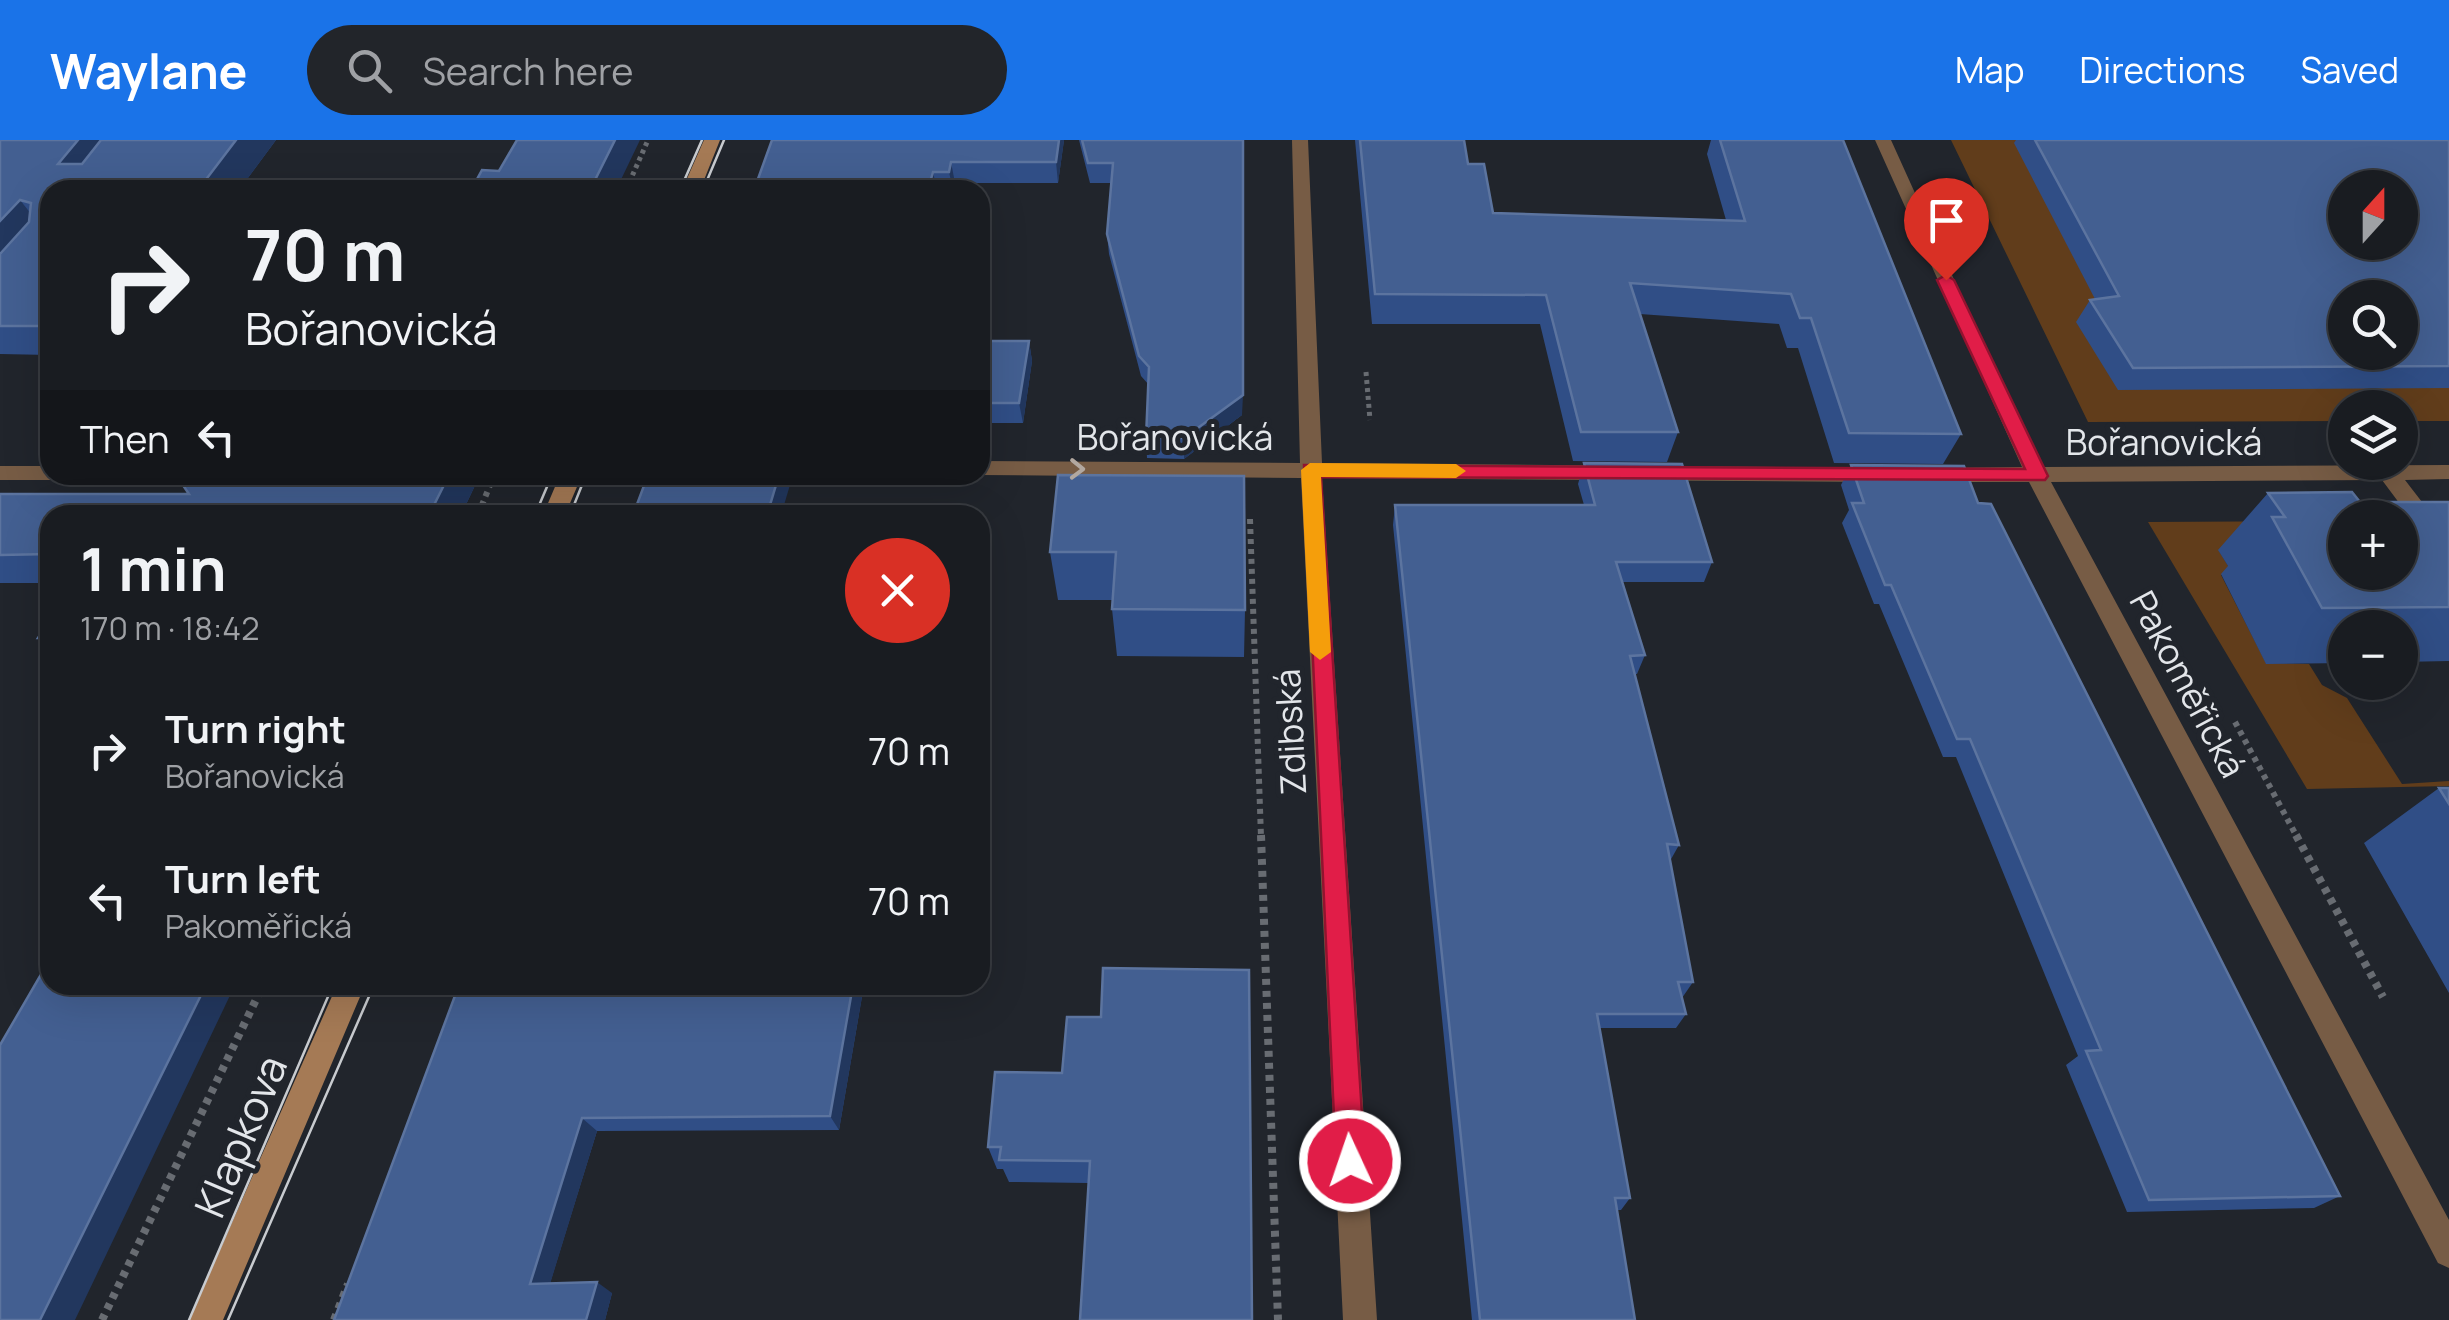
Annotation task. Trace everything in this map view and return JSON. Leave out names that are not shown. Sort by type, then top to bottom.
[{"type":"street","points":[[696,180],[712,140]]},
{"type":"street","name":"Zdibská","points":[[1300,140],[1310,470],[1360,1320]]},
{"type":"street","name":"Pakoměřická","points":[[1883,140],[2008,421],[2449,1252]]},
{"type":"street","name":"Bořanovická","points":[[990,468],[2038,476],[2328,473]]},
{"type":"street","name":"Bořanovická","points":[[2418,472],[2449,472]]},
{"type":"street","points":[[0,473],[40,473]]},
{"type":"street","points":[[2394,480],[2449,553]]},
{"type":"street","name":"Klapkova","points":[[206,1320],[347,995]]},
{"type":"path","points":[[630,180],[648,140]]},
{"type":"path","points":[[1364,354],[1371,432]]},
{"type":"path","points":[[1236,512],[1250,512],[1278,1320]]},
{"type":"path","points":[[2233,719],[2387,1004]]},
{"type":"path","points":[[102,1320],[258,995]]},
{"type":"path","points":[[334,1320],[356,1264]]},
{"type":"shaded area","points":[[1951,140],[2449,140],[2449,421],[2418,421],[2418,390],[2328,390],[2328,421],[2088,422]]},
{"type":"shaded area","points":[[2308,521],[2219,551],[2233,574],[2221,575],[2266,663],[2309,664],[2328,688],[2328,700],[2348,700],[2402,784],[2449,781],[2449,786],[2307,789],[2148,522]]},
{"type":"building","points":[[0,140],[78,140],[58,164],[82,164],[101,140],[236,140],[206,180],[40,180],[40,326],[0,326],[0,254],[29,222],[31,203],[20,200],[0,221]]},
{"type":"building","points":[[517,140],[615,140],[595,180],[477,180],[482,170],[499,171]]},
{"type":"building","points":[[772,140],[1059,140],[1056,162],[951,162],[949,172],[933,172],[931,180],[758,180]]},
{"type":"building","points":[[1082,140],[1243,140],[1243,395],[1184,438],[1146,438],[1149,367],[1139,356],[1107,234],[1113,163],[1088,163]]},
{"type":"building","points":[[1360,140],[1464,140],[1468,164],[1484,164],[1493,213],[1745,221],[1720,140],[1843,140],[1961,434],[1849,433],[1811,318],[1800,318],[1791,294],[1630,283],[1678,432],[1581,432],[1546,295],[1375,294]]},
{"type":"building","points":[[2035,140],[2449,140],[2449,366],[2418,366],[2418,280],[2328,280],[2328,367],[2133,368],[2090,300],[2119,296]]},
{"type":"building","points":[[990,341],[1029,341],[1019,403],[990,403]]},
{"type":"building","points":[[1584,463],[1682,464],[1712,562],[1616,562],[1645,655],[1630,656],[1679,845],[1667,844],[1693,982],[1678,982],[1686,1014],[1597,1014],[1630,1198],[1615,1198],[1635,1320],[1480,1320],[1395,505],[1595,505]]},
{"type":"building","points":[[1851,465],[1964,466],[1978,503],[1991,504],[2340,1196],[2149,1200],[2086,1051],[2101,1050],[1970,739],[1957,739],[1891,585],[1885,585],[1852,503],[1864,503]]},
{"type":"building","points":[[1058,475],[1244,476],[1245,610],[1112,609],[1116,552],[1050,552]]},
{"type":"building","points":[[183,485],[444,485],[434,505],[40,505],[40,554],[0,555],[0,494],[189,494]]},
{"type":"building","points":[[644,485],[776,485],[770,505],[637,505]]},
{"type":"building","points":[[2352,492],[2358,500],[2328,500],[2328,590],[2418,590],[2418,502],[2449,502],[2449,607],[2322,608],[2272,517],[2285,517],[2268,493]]},
{"type":"building","points":[[2439,788],[2449,788],[2449,804]]},
{"type":"building","points":[[1103,968],[1249,970],[1252,1320],[1080,1320],[1090,1161],[999,1160],[1001,1147],[988,1147],[995,1072],[1062,1073],[1067,1017],[1101,1017]]},
{"type":"building","points":[[40,976],[40,995],[201,995],[40,1320],[0,1320],[0,1045]]},
{"type":"building","points":[[455,995],[851,995],[830,1116],[582,1118],[530,1284],[597,1282],[586,1320],[334,1320]]},
{"type":"tram line","points":[[684,180],[702,140]]},
{"type":"tram line","points":[[707,180],[724,140]]},
{"type":"tram line","points":[[539,505],[548,485]]},
{"type":"tram line","points":[[574,505],[582,485]]},
{"type":"tram line","points":[[189,1320],[329,995]]},
{"type":"tram line","points":[[228,1320],[370,995]]},
{"type":"slow traffic","points":[[1320,652],[1310,470],[1456,471]]},
{"type":"route","points":[[1350,1161],[1310,470],[2038,476],[2008,421],[1946,280]]}]
